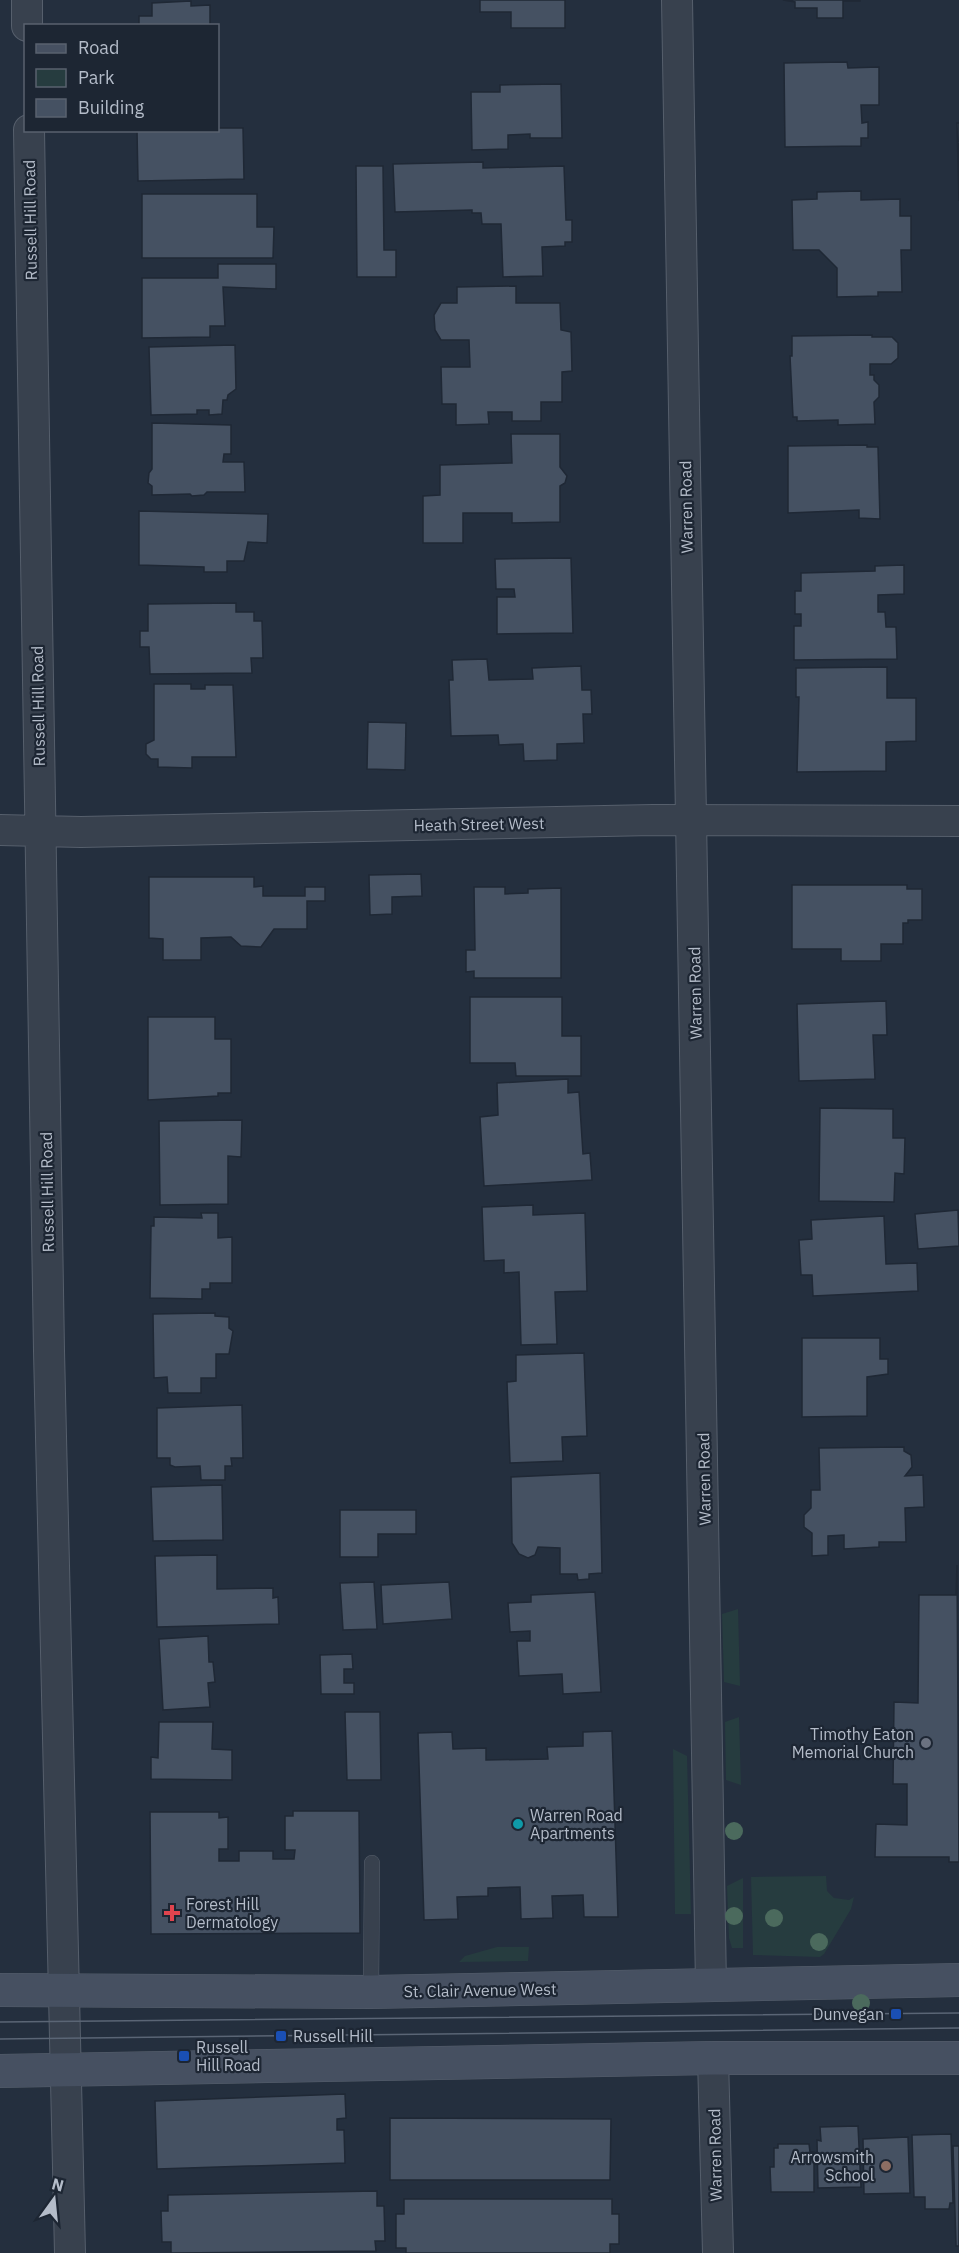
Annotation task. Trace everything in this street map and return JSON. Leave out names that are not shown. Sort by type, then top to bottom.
[{"type":"main road","name":"St. Clair Avenue West","points":[[0,1990],[371,1992],[959,1980]]},
{"type":"main road","points":[[0,2072],[713,2058],[959,2058]]},
{"type":"street","points":[[27,0],[27,24]]},
{"type":"street","name":"Warren Road","points":[[677,0],[711,1986]]},
{"type":"street","name":"Russell Hill Road","points":[[29,132],[62,1990],[70,2253]]},
{"type":"street","name":"Heath Street West","points":[[0,830],[93,832],[692,820],[959,821]]},
{"type":"street","name":"Warren Road","points":[[713,2058],[718,2253]]},
{"type":"lane","points":[[371,1992],[372,1863]]},
{"type":"green space","points":[[738,1609],[740,1686],[724,1682],[722,1614]]},
{"type":"green space","points":[[739,1717],[741,1785],[726,1780],[725,1722]]},
{"type":"green space","points":[[673,1749],[687,1756],[691,1914],[675,1914]]},
{"type":"green space","points":[[826,1876],[827,1891],[834,1898],[849,1900],[854,1897],[851,1909],[824,1954],[820,1957],[753,1955],[751,1877]]},
{"type":"green space","points":[[743,1878],[743,1948],[732,1948],[729,1938],[727,1886]]},
{"type":"green space","points":[[497,1947],[529,1947],[528,1961],[459,1962],[465,1956]]},
{"type":"building","points":[[480,0],[565,0],[565,28],[511,28],[511,12],[480,12]]},
{"type":"building","points":[[783,0],[860,1],[843,1],[843,18],[817,18],[817,8],[795,8],[795,2]]},
{"type":"building","points":[[191,1],[191,6],[210,5],[210,24],[139,24],[139,16],[152,16],[152,3]]},
{"type":"building","points":[[847,62],[848,68],[879,67],[879,105],[861,105],[862,123],[868,122],[868,138],[861,138],[861,146],[785,147],[784,63]]},
{"type":"building","points":[[561,84],[562,138],[530,138],[530,134],[508,135],[508,149],[472,150],[471,92],[500,92],[500,85]]},
{"type":"building","points":[[957,123],[959,123],[959,201]]},
{"type":"building","points":[[219,128],[243,128],[244,179],[138,181],[137,132],[219,132]]},
{"type":"building","points":[[483,162],[483,168],[564,166],[566,220],[572,220],[572,242],[565,242],[565,246],[542,247],[543,276],[503,277],[501,224],[482,224],[481,213],[472,213],[472,210],[395,212],[393,164]]},
{"type":"building","points":[[356,166],[383,166],[384,250],[396,250],[396,277],[357,277]]},
{"type":"building","points":[[861,191],[861,200],[900,199],[900,216],[911,216],[911,250],[901,250],[902,292],[878,292],[878,296],[837,297],[837,268],[819,250],[793,250],[792,200],[817,199],[817,192]]},
{"type":"building","points":[[142,194],[257,194],[257,227],[274,227],[273,258],[142,258]]},
{"type":"building","points":[[218,264],[276,264],[276,289],[223,287],[225,326],[210,326],[210,337],[142,338],[142,278],[218,278]]},
{"type":"building","points":[[516,286],[516,303],[560,303],[561,330],[571,332],[572,371],[562,372],[562,402],[541,402],[541,421],[512,421],[512,412],[488,412],[489,424],[456,425],[456,404],[442,404],[441,367],[470,367],[469,340],[441,340],[435,330],[434,315],[441,303],[457,303],[457,287]]},
{"type":"building","points":[[872,335],[872,337],[892,337],[898,343],[898,358],[891,364],[870,364],[870,375],[874,375],[874,380],[879,385],[879,397],[874,402],[875,424],[838,425],[838,420],[797,421],[797,417],[793,417],[790,356],[792,356],[792,336]]},
{"type":"building","points":[[235,345],[236,389],[228,395],[227,400],[223,400],[222,414],[209,415],[209,410],[197,410],[197,414],[151,415],[149,347]]},
{"type":"building","points":[[152,423],[231,425],[231,454],[224,454],[223,462],[244,462],[245,492],[207,492],[204,495],[192,496],[190,494],[152,495],[152,486],[148,483],[152,469]]},
{"type":"building","points":[[511,434],[560,434],[560,467],[567,476],[565,483],[560,486],[560,522],[512,523],[512,513],[463,513],[463,543],[423,543],[423,496],[440,495],[440,465],[512,463]]},
{"type":"building","points":[[867,445],[867,447],[878,447],[880,519],[859,518],[859,510],[788,513],[788,446]]},
{"type":"building","points":[[139,511],[268,514],[267,543],[248,542],[244,561],[227,561],[227,572],[204,572],[204,567],[139,565]]},
{"type":"building","points":[[571,558],[573,633],[497,634],[497,597],[515,597],[514,589],[496,589],[495,559]]},
{"type":"building","points":[[904,565],[904,594],[878,595],[878,612],[885,612],[886,627],[896,627],[897,659],[794,660],[794,626],[801,626],[801,614],[795,614],[795,591],[801,591],[801,573],[875,571],[875,566]]},
{"type":"building","points":[[236,603],[236,612],[254,612],[254,621],[262,621],[263,658],[251,658],[252,673],[150,674],[149,647],[140,647],[140,631],[148,631],[148,604]]},
{"type":"building","points":[[487,659],[489,680],[533,679],[532,668],[581,666],[582,690],[591,690],[592,714],[583,714],[584,743],[557,744],[557,760],[524,761],[523,744],[499,745],[498,735],[451,736],[449,680],[453,680],[452,660]]},
{"type":"building","points":[[887,667],[887,698],[916,698],[916,741],[886,742],[886,771],[797,772],[799,697],[796,697],[796,668]]},
{"type":"building","points":[[154,684],[191,684],[191,689],[205,689],[205,685],[233,685],[236,757],[192,757],[192,768],[158,767],[158,759],[151,759],[146,754],[146,744],[154,740]]},
{"type":"building","points":[[368,722],[406,723],[405,770],[367,769]]},
{"type":"building","points":[[421,874],[422,896],[392,897],[392,914],[370,915],[369,875]]},
{"type":"building","points":[[149,877],[254,877],[254,887],[263,886],[263,896],[305,896],[305,887],[325,887],[325,901],[307,901],[307,929],[274,929],[261,947],[241,946],[231,937],[201,938],[201,960],[163,960],[163,939],[149,938]]},
{"type":"building","points":[[792,885],[907,885],[907,889],[922,889],[922,920],[908,920],[908,923],[903,923],[903,944],[881,944],[881,961],[841,961],[841,949],[792,949]]},
{"type":"building","points":[[474,887],[505,887],[505,894],[528,893],[528,889],[561,888],[561,978],[474,978],[474,971],[466,972],[466,950],[475,950]]},
{"type":"building","points":[[470,997],[562,997],[562,1036],[581,1036],[581,1076],[516,1076],[515,1063],[470,1063]]},
{"type":"building","points":[[886,1001],[887,1035],[873,1035],[875,1079],[799,1081],[797,1004]]},
{"type":"building","points":[[148,1017],[215,1017],[215,1039],[231,1039],[231,1093],[218,1093],[218,1096],[148,1100]]},
{"type":"building","points":[[568,1079],[568,1093],[579,1092],[583,1154],[590,1153],[592,1180],[484,1186],[480,1117],[498,1115],[497,1083]]},
{"type":"building","points":[[820,1108],[893,1109],[893,1138],[905,1138],[904,1174],[895,1173],[894,1202],[819,1201]]},
{"type":"building","points":[[242,1120],[241,1157],[228,1156],[228,1204],[160,1205],[159,1121]]},
{"type":"building","points":[[533,1205],[533,1215],[585,1213],[587,1291],[555,1292],[557,1344],[521,1345],[519,1272],[504,1273],[504,1260],[484,1261],[482,1207]]},
{"type":"building","points":[[958,1210],[959,1246],[918,1249],[915,1214]]},
{"type":"building","points":[[201,1213],[218,1213],[218,1238],[232,1237],[232,1283],[210,1283],[210,1289],[202,1289],[202,1299],[150,1298],[151,1226],[154,1226],[154,1217],[202,1218]]},
{"type":"building","points":[[884,1216],[886,1264],[917,1263],[918,1291],[813,1296],[812,1275],[801,1275],[799,1240],[812,1239],[811,1220]]},
{"type":"building","points":[[215,1313],[215,1316],[229,1317],[229,1328],[233,1331],[229,1354],[216,1354],[216,1378],[201,1378],[201,1393],[168,1393],[167,1377],[154,1378],[153,1314]]},
{"type":"building","points":[[802,1338],[880,1338],[880,1359],[888,1359],[888,1374],[867,1377],[867,1416],[802,1417]]},
{"type":"building","points":[[584,1353],[587,1436],[562,1437],[563,1461],[510,1463],[507,1382],[516,1381],[516,1355]]},
{"type":"building","points":[[242,1405],[243,1458],[231,1458],[232,1466],[225,1466],[225,1480],[201,1480],[200,1466],[175,1467],[170,1465],[170,1458],[157,1458],[157,1408]]},
{"type":"building","points":[[904,1447],[904,1451],[911,1455],[912,1467],[905,1476],[923,1475],[924,1507],[905,1508],[906,1542],[879,1542],[879,1547],[844,1549],[844,1535],[828,1536],[828,1555],[812,1556],[812,1533],[804,1527],[804,1515],[811,1508],[811,1490],[820,1490],[819,1448]]},
{"type":"building","points":[[600,1473],[602,1573],[589,1574],[589,1579],[578,1580],[577,1574],[560,1574],[560,1548],[538,1547],[535,1555],[528,1558],[519,1554],[512,1543],[511,1477]]},
{"type":"building","points":[[222,1485],[223,1540],[153,1541],[151,1487]]},
{"type":"building","points":[[340,1510],[416,1510],[416,1534],[378,1534],[378,1557],[340,1557]]},
{"type":"building","points":[[217,1555],[217,1589],[273,1588],[273,1598],[278,1597],[279,1624],[157,1627],[155,1556]]},
{"type":"building","name":"Timothy Eaton Memorial Church","points":[[957,1565],[959,1862],[949,1862],[949,1857],[875,1857],[876,1824],[907,1825],[907,1784],[893,1784],[894,1702],[918,1703],[919,1595],[956,1595]]},
{"type":"building","points":[[374,1582],[377,1629],[343,1630],[340,1583]]},
{"type":"building","points":[[449,1582],[452,1619],[383,1624],[381,1585]]},
{"type":"building","points":[[595,1592],[601,1692],[563,1694],[562,1674],[519,1676],[517,1641],[530,1641],[530,1631],[510,1632],[508,1603],[531,1602],[531,1595]]},
{"type":"building","points":[[208,1636],[209,1662],[213,1662],[215,1682],[208,1683],[210,1707],[163,1710],[159,1639]]},
{"type":"building","points":[[352,1654],[353,1669],[344,1669],[344,1683],[354,1683],[354,1694],[321,1694],[320,1655]]},
{"type":"building","points":[[345,1712],[380,1712],[381,1780],[347,1780]]},
{"type":"building","points":[[159,1722],[213,1722],[212,1749],[232,1750],[232,1780],[151,1779],[151,1757],[158,1758]]},
{"type":"building","name":"Warren Road Apartments","points":[[612,1731],[618,1917],[584,1917],[583,1895],[552,1896],[553,1918],[521,1919],[520,1887],[488,1888],[488,1896],[457,1897],[458,1919],[424,1920],[418,1733],[452,1732],[453,1749],[486,1748],[486,1760],[548,1759],[547,1747],[583,1746],[583,1732]]},
{"type":"building","points":[[293,1811],[359,1811],[360,1933],[151,1934],[150,1812],[219,1812],[219,1818],[228,1817],[228,1849],[219,1849],[219,1861],[239,1861],[239,1851],[273,1851],[273,1859],[294,1859],[295,1850],[285,1850],[285,1816],[293,1816]]},
{"type":"building","points":[[345,2094],[346,2118],[337,2119],[337,2130],[344,2130],[345,2163],[157,2169],[155,2101]]},
{"type":"building","points":[[390,2118],[611,2119],[610,2180],[390,2180]]},
{"type":"building","points":[[858,2126],[861,2187],[818,2188],[817,2140],[821,2141],[820,2127]]},
{"type":"building","points":[[951,2134],[953,2203],[950,2203],[949,2209],[925,2209],[925,2197],[914,2197],[912,2135]]},
{"type":"building","name":"Arrowsmith School","points":[[908,2137],[910,2193],[864,2194],[863,2139]]},
{"type":"building","points":[[778,2144],[809,2144],[810,2152],[814,2152],[814,2192],[771,2192],[770,2167],[774,2167],[774,2148],[778,2148]]},
{"type":"building","points":[[953,2146],[959,2146],[959,2246],[956,2246]]},
{"type":"building","points":[[377,2191],[377,2206],[384,2206],[385,2241],[375,2241],[376,2251],[171,2253],[171,2242],[162,2242],[161,2211],[168,2211],[168,2195]]},
{"type":"building","points":[[404,2199],[612,2199],[612,2214],[619,2214],[619,2244],[610,2244],[610,2253],[406,2253],[406,2248],[396,2248],[396,2214],[404,2214]]},
{"type":"tram line","points":[[0,2022],[959,2013]]},
{"type":"tram line","points":[[0,2039],[959,2028]]},
{"type":"place","name":"Timothy Eaton Memorial Church","points":[[926,1743]]},
{"type":"place","name":"Warren Road Apartments","points":[[518,1824]]},
{"type":"place","name":"Forest Hill Dermatology","points":[[172,1913]]},
{"type":"place","name":"Dunvegan","points":[[896,2014]]},
{"type":"place","name":"Russell Hill","points":[[281,2036]]},
{"type":"place","name":"Russell Hill Road","points":[[184,2056]]},
{"type":"place","name":"Arrowsmith School","points":[[886,2166]]}]
